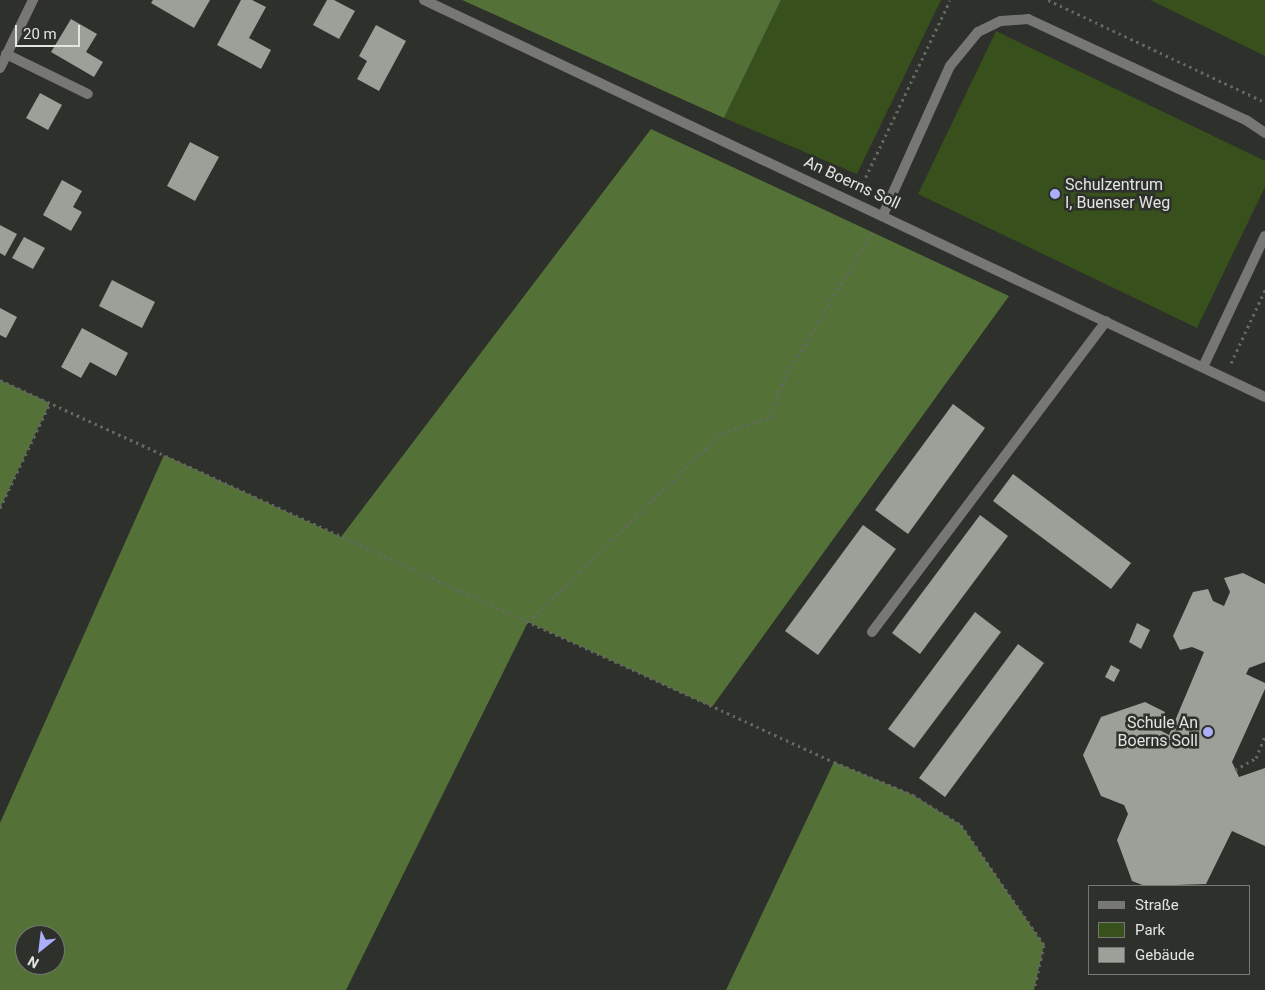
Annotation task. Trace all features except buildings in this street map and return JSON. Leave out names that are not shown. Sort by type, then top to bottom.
[{"type":"street","points":[[0,68],[33,0]]},
{"type":"street","name":"An Boerns Soll","points":[[424,0],[1265,396]]},
{"type":"street","points":[[883,215],[950,66],[978,32],[1001,21],[1028,19],[1246,120],[1265,133]]},
{"type":"street","points":[[6,54],[88,94]]},
{"type":"street","points":[[1203,367],[1265,236]]},
{"type":"street","points":[[872,632],[1106,321]]},
{"type":"path","points":[[854,202],[950,0]]},
{"type":"path","points":[[1048,0],[1265,102]]},
{"type":"path","points":[[528,622],[722,432],[771,417],[784,379],[883,215]]},
{"type":"path","points":[[1224,377],[1265,290]]},
{"type":"path","points":[[0,380],[528,622],[913,795],[961,826],[1044,945],[1034,990]]},
{"type":"path","points":[[0,508],[50,403]]},
{"type":"path","points":[[1236,770],[1256,758],[1265,736]]},
{"type":"green space","points":[[462,0],[781,0],[724,118]]},
{"type":"green space","points":[[781,0],[941,0],[857,174],[724,118]]},
{"type":"green space","points":[[1150,0],[1265,0],[1265,56]]},
{"type":"green space","points":[[996,31],[1265,161],[1265,187],[1197,328],[918,194]]},
{"type":"green space","points":[[651,129],[1009,296],[712,707],[528,622],[346,990],[0,990],[0,823],[164,455],[341,537]]},
{"type":"green space","points":[[0,380],[50,403],[0,508]]},
{"type":"green space","points":[[834,762],[913,795],[961,825],[1044,945],[1034,990],[726,990]]},
{"type":"place","name":"Schulzentrum I, Buenser Weg","points":[[1055,194]]},
{"type":"place","name":"Schule An Boerns Soll","points":[[1208,732]]}]
